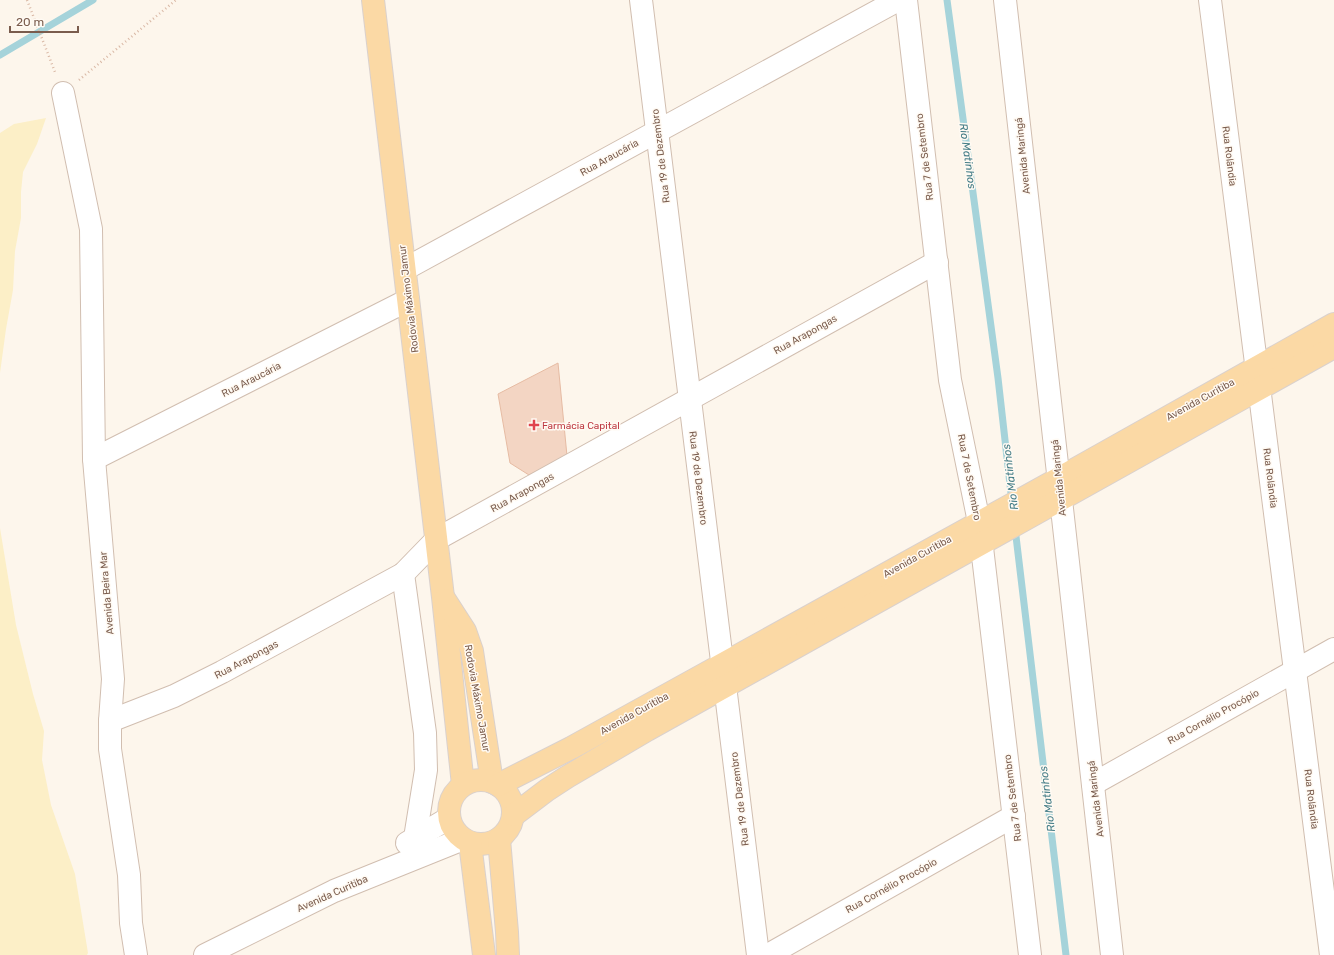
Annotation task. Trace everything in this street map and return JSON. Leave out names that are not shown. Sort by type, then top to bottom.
[{"type":"main road","name":"Rodovia Máximo Jamur","points":[[373,0],[437,539],[463,785]]},
{"type":"main road","name":"Avenida Curitiba","points":[[514,815],[567,777],[725,686],[988,528],[1049,494],[1257,367],[1334,324]]},
{"type":"main road","name":"Avenida Curitiba","points":[[1049,494],[1259,389],[1334,347]]},
{"type":"main road","name":"Avenida Curitiba","points":[[495,783],[546,762],[722,664],[988,528]]},
{"type":"main road","name":"Rodovia Máximo Jamur","points":[[443,597],[465,630],[472,651],[495,783]]},
{"type":"main road","points":[[482,780],[495,783],[509,795],[512,803],[514,815],[507,832],[499,839],[489,843],[480,844],[466,841],[456,833],[449,818],[451,800],[463,785],[472,781],[482,780]]},
{"type":"main road","points":[[499,839],[508,932],[508,955]]},
{"type":"main road","points":[[466,841],[484,955]]},
{"type":"street","name":"Rua 19 de Dezembro","points":[[641,0],[758,955]]},
{"type":"street","name":"Rua Araucária","points":[[404,269],[898,0]]},
{"type":"street","name":"Rua 7 de Setembro","points":[[906,0],[950,380],[988,528],[1014,816],[1030,955]]},
{"type":"street","name":"Avenida Maringá","points":[[1005,0],[1049,494],[1093,784],[1112,955]]},
{"type":"street","name":"Rua Rolândia","points":[[1210,0],[1331,955]]},
{"type":"street","name":"Avenida Beira Mar","points":[[63,93],[91,228],[94,459],[113,679],[110,749],[129,875],[130,923],[136,955]]},
{"type":"street","name":"Rua Arapongas","points":[[110,721],[174,696],[222,672],[403,574],[437,539],[936,262]]},
{"type":"street","name":"Rua Araucária","points":[[94,459],[408,300]]},
{"type":"street","points":[[403,574],[425,733],[426,752],[426,770],[415,838]]},
{"type":"street","name":"Rua Cornélio Procópio","points":[[1093,784],[1334,649]]},
{"type":"street","name":"Rua Cornélio Procópio","points":[[768,955],[1014,816]]},
{"type":"street","points":[[334,891],[415,838],[449,818]]},
{"type":"street","name":"Avenida Curitiba","points":[[205,955],[334,891],[466,841]]},
{"type":"path","points":[[27,0],[63,93],[176,0]]},
{"type":"sand","points":[[46,118],[37,144],[23,172],[21,218],[15,251],[13,290],[0,373],[0,133],[14,124]]},
{"type":"sand","points":[[0,528],[16,625],[44,731],[42,760],[51,805],[75,874],[88,953],[87,955],[0,955]]},
{"type":"building","name":"Farmácia Capital","points":[[558,363],[567,456],[529,475],[510,463],[498,394]]},
{"type":"waterway","name":"Rio Matinhos","points":[[0,55],[93,0]]},
{"type":"waterway","name":"Rio Matinhos","points":[[947,0],[998,378],[1012,502]]},
{"type":"waterway","name":"Rio Matinhos","points":[[1015,528],[1066,955]]},
{"type":"place","name":"Farmácia Capital","points":[[534,425]]}]
